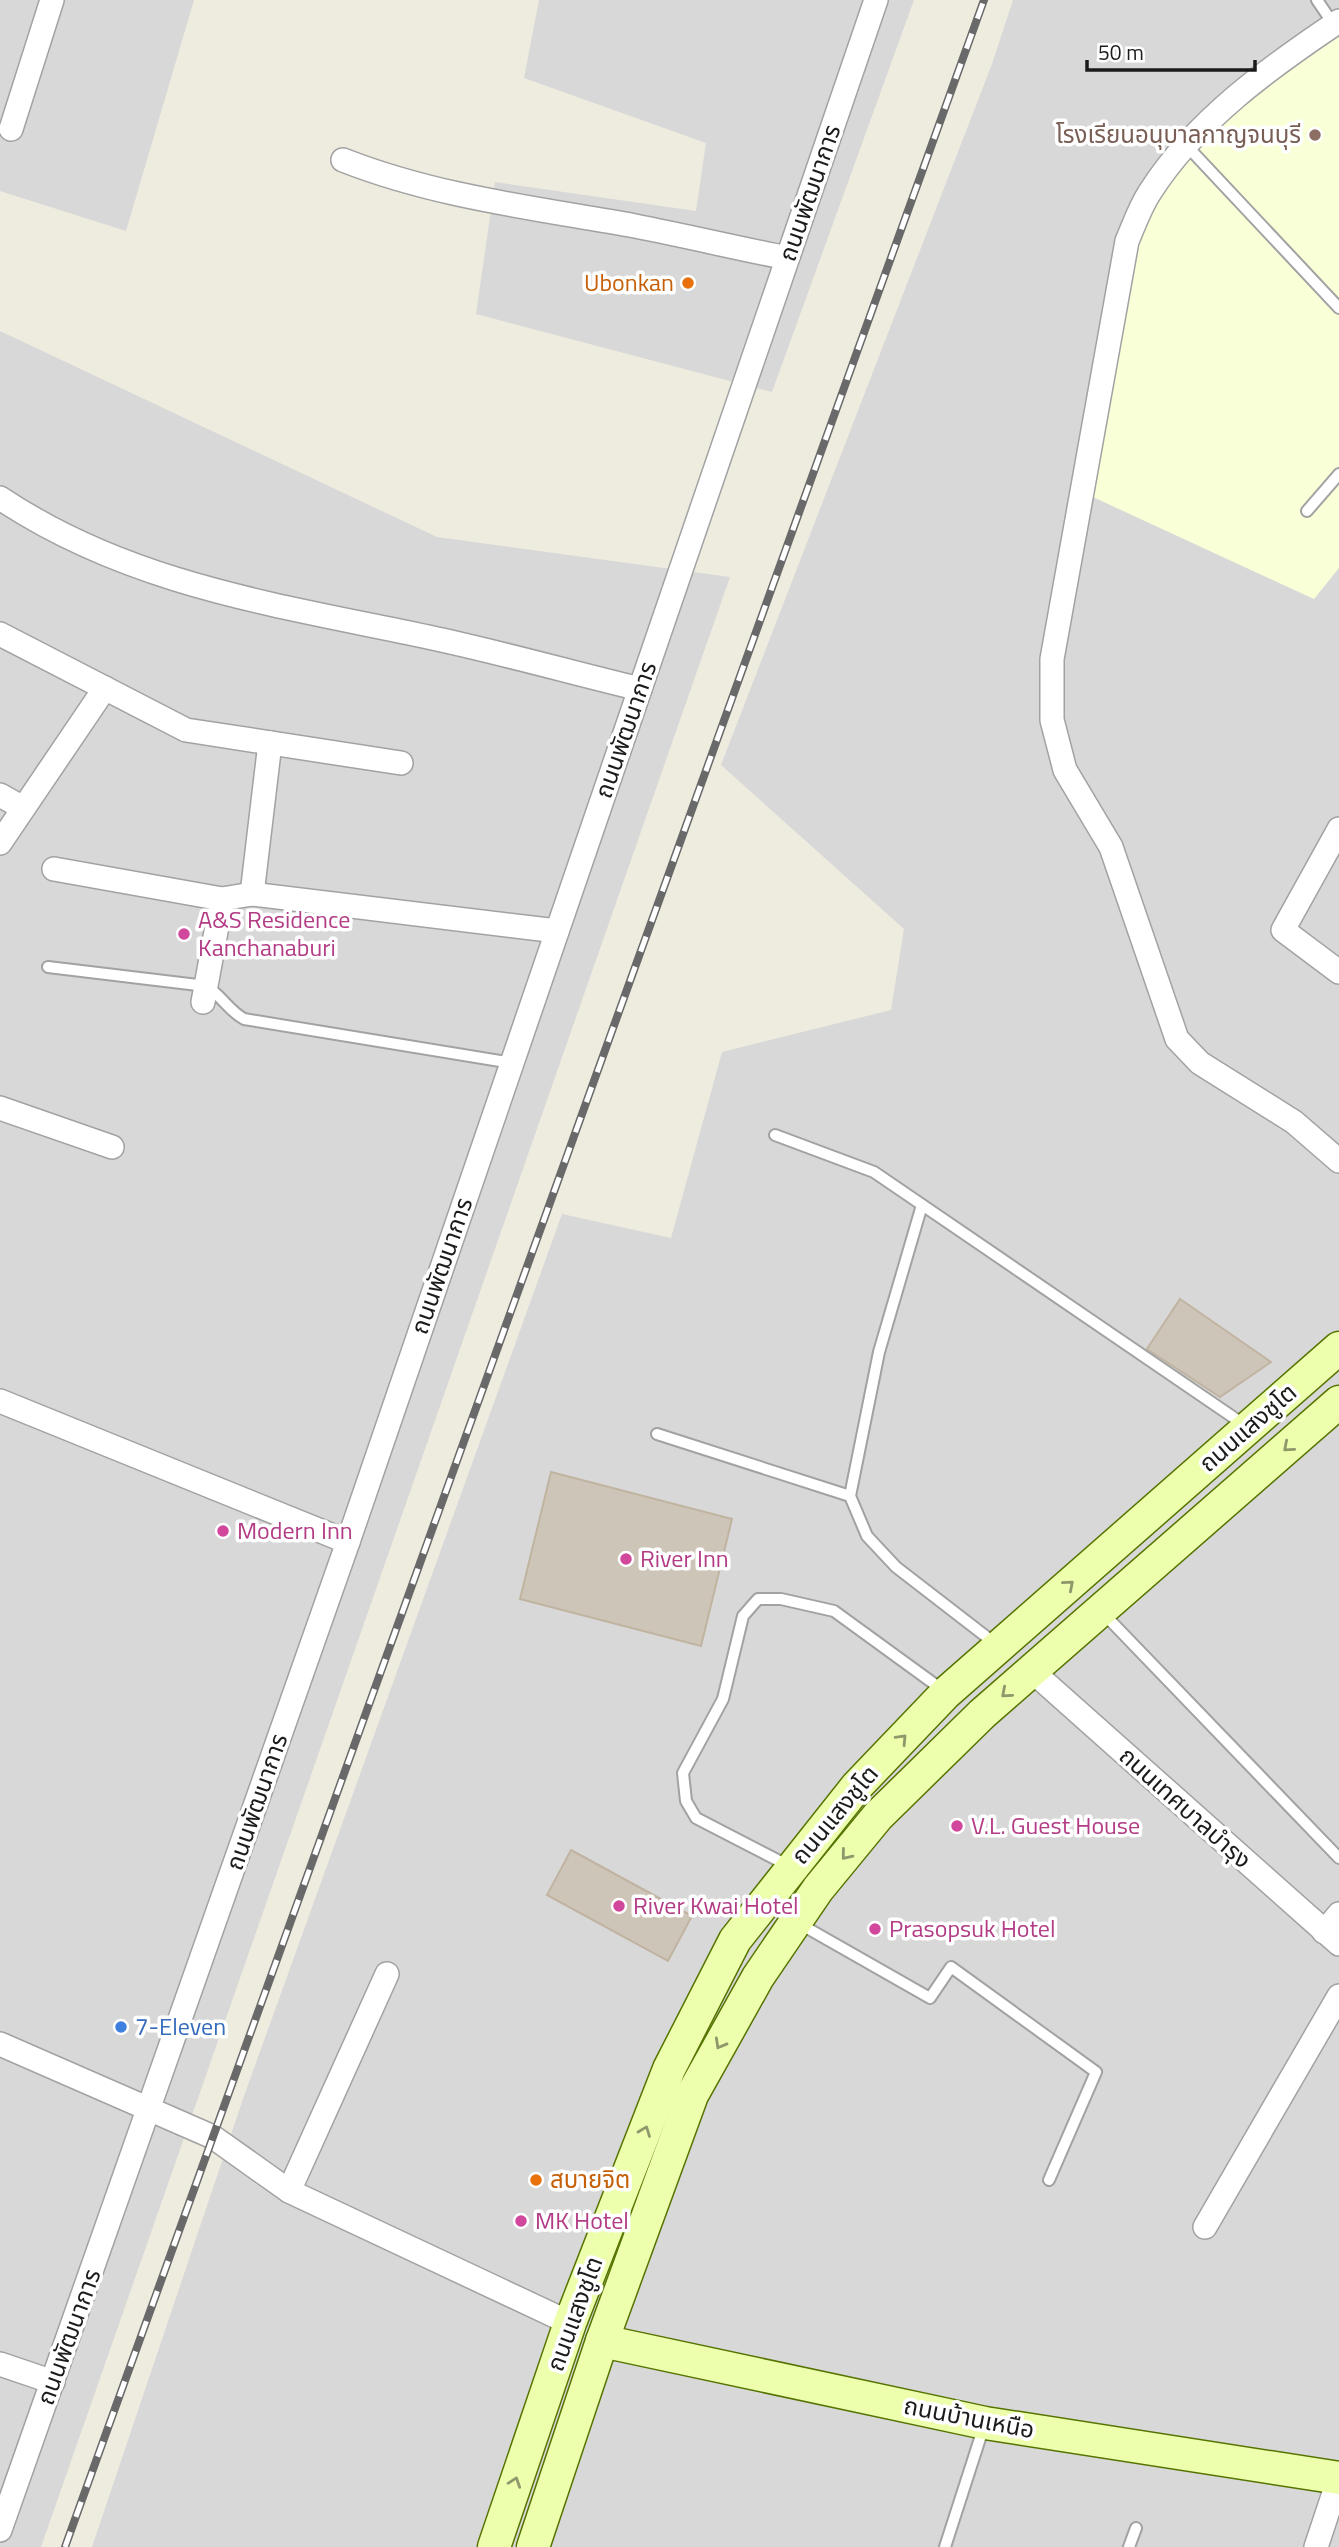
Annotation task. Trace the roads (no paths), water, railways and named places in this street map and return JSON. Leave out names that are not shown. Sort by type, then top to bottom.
[{"type":"main road","name":"ถนนแสงชูโต","points":[[494,2547],[570,2323],[669,2069],[735,1940],[858,1786],[946,1693],[1339,1348]]},
{"type":"main road","name":"ถนนแสงชูโต","points":[[533,2547],[602,2341],[692,2095],[758,1977],[818,1889],[878,1816],[982,1714],[1339,1402]]},
{"type":"main road","points":[[791,1867],[818,1889]]},
{"type":"main road","name":"ถนนบ้านเหนือ","points":[[602,2341],[985,2423],[1339,2478]]},
{"type":"street","points":[[11,128],[52,0]]},
{"type":"street","name":"ถนนพัฒนาการ","points":[[0,2530],[151,2109],[348,1542],[876,0]]},
{"type":"street","points":[[1337,23],[1244,91],[1186,145],[1149,193],[1127,241],[1052,659],[1052,720],[1065,769],[1111,847],[1177,1040],[1200,1063],[1294,1122],[1339,1161]]},
{"type":"street","points":[[343,160],[386,177],[464,197],[637,227],[788,258]]},
{"type":"street","points":[[0,498],[32,519],[149,572],[219,593],[430,638],[640,689]]},
{"type":"street","points":[[0,634],[186,730],[401,763]]},
{"type":"street","points":[[0,843],[105,688]]},
{"type":"street","points":[[252,894],[270,743]]},
{"type":"street","points":[[0,794],[23,808]]},
{"type":"street","points":[[1339,829],[1283,930],[1339,972]]},
{"type":"street","points":[[54,869],[222,899],[252,894],[557,931]]},
{"type":"street","points":[[205,994],[222,899]]},
{"type":"street","points":[[0,1108],[112,1147]]},
{"type":"street","points":[[0,1401],[348,1542]]},
{"type":"street","name":"ถนนเทศบาลบำรุง","points":[[1032,1671],[1331,1938]]},
{"type":"street","points":[[1331,1938],[1339,1914]]},
{"type":"street","points":[[289,2192],[387,1974]]},
{"type":"street","points":[[1205,2227],[1339,1996]]},
{"type":"street","points":[[0,2044],[213,2137],[289,2192],[570,2323]]},
{"type":"street","points":[[0,2364],[53,2382]]},
{"type":"street","points":[[1316,2547],[1339,2478]]},
{"type":"lane","points":[[1317,0],[1337,23]]},
{"type":"lane","points":[[1186,145],[1339,307]]},
{"type":"lane","points":[[1307,511],[1339,474]]},
{"type":"lane","points":[[48,967],[222,995],[232,1012],[244,1019],[512,1063]]},
{"type":"lane","points":[[775,1135],[859,1164],[1248,1428]]},
{"type":"lane","points":[[922,1205],[879,1352],[850,1496],[867,1536],[896,1567],[999,1647]]},
{"type":"lane","points":[[657,1434],[850,1496]]},
{"type":"lane","points":[[791,1867],[696,1818],[686,1801],[683,1773],[723,1699],[743,1616],[749,1608],[758,1599],[781,1599],[834,1611],[946,1693]]},
{"type":"lane","points":[[1101,1611],[1339,1858]]},
{"type":"lane","points":[[796,1922],[930,1998],[950,1967],[1096,2072],[1049,2180]]},
{"type":"lane","points":[[945,2547],[985,2423]]},
{"type":"lane","points":[[1129,2547],[1136,2528]]},
{"type":"railway","points":[[65,2547],[984,0]]},
{"type":"place","name":"โรงเรียนอนุบาลกาญจนบุรี","points":[[1315,135]]},
{"type":"place","name":"Ubonkan","points":[[688,283]]},
{"type":"place","name":"A&S Residence Kanchanaburi","points":[[184,934]]},
{"type":"place","name":"Modern Inn","points":[[223,1531]]},
{"type":"place","name":"River Inn","points":[[626,1559]]},
{"type":"place","name":"V.L. Guest House","points":[[957,1826]]},
{"type":"place","name":"River Kwai Hotel","points":[[619,1906]]},
{"type":"place","name":"Prasopsuk Hotel","points":[[875,1929]]},
{"type":"place","name":"7-Eleven","points":[[121,2027]]},
{"type":"place","name":"สบายจิต","points":[[536,2180]]},
{"type":"place","name":"MK Hotel","points":[[521,2221]]}]
